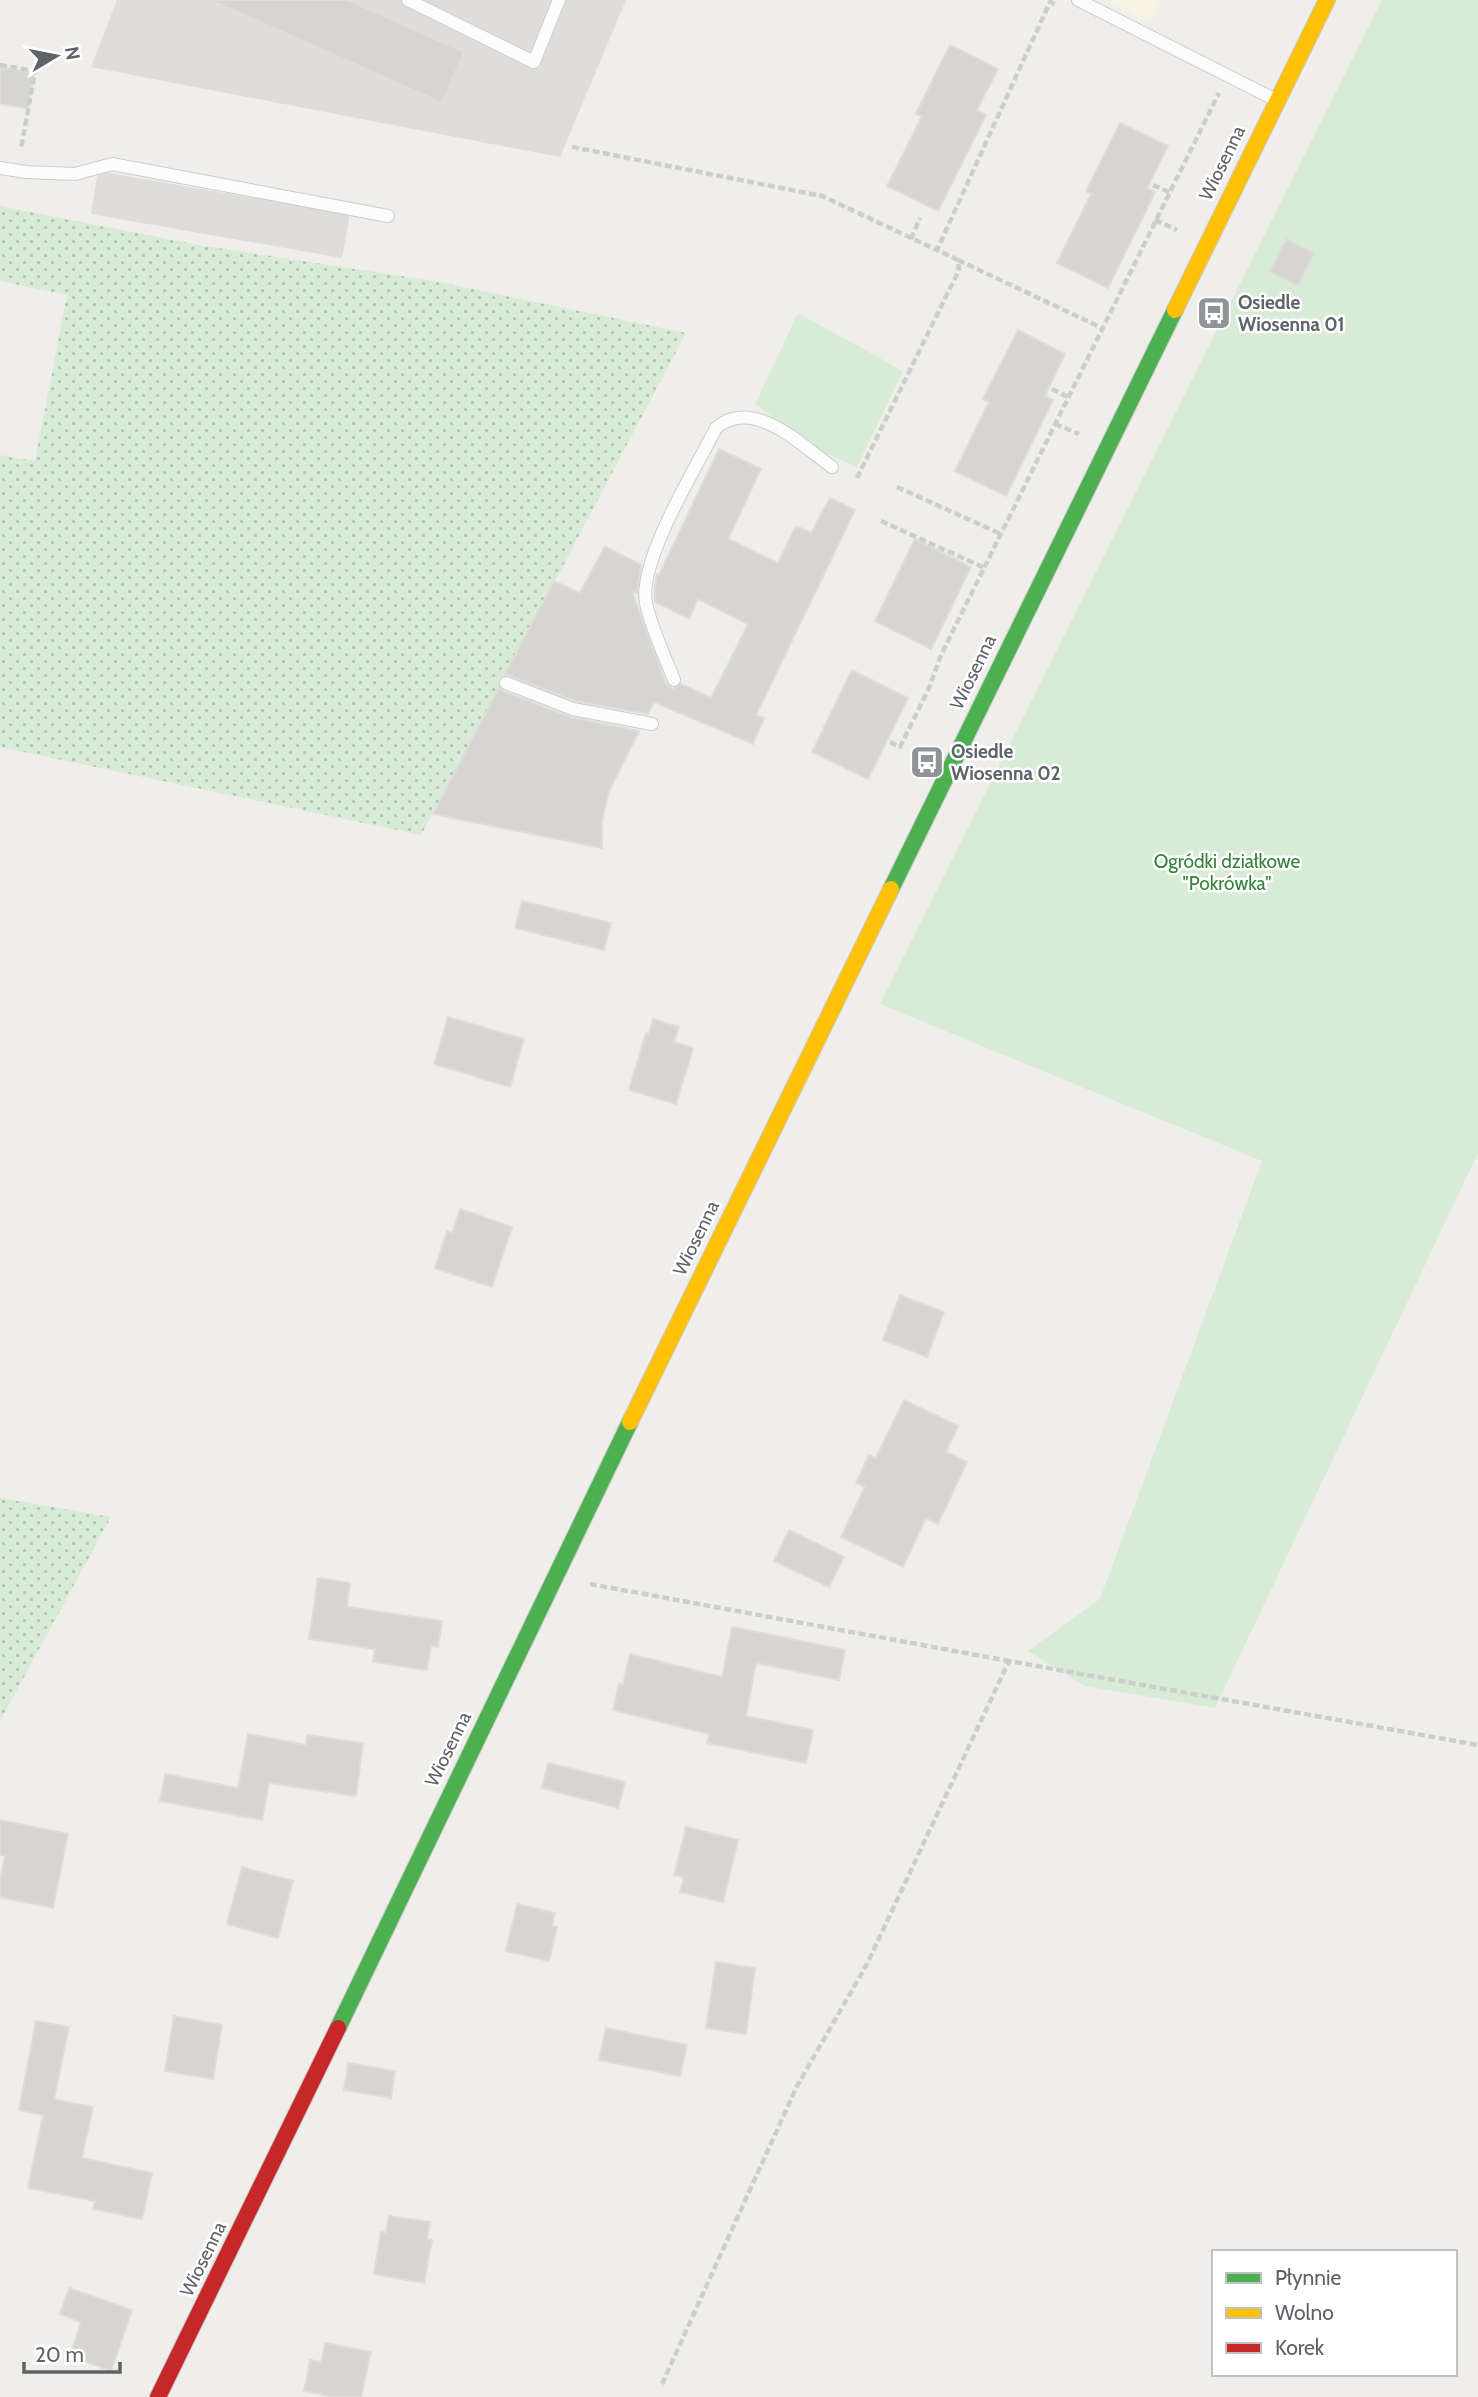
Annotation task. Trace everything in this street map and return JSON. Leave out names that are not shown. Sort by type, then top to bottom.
[{"type":"street","name":"Wiosenna","points":[[158,2397],[283,2143],[554,1577],[1327,0]]},
{"type":"lane","points":[[408,0],[534,62],[559,0]]},
{"type":"lane","points":[[1077,0],[1276,100]]},
{"type":"lane","points":[[0,168],[75,173],[112,164],[388,216]]},
{"type":"lane","points":[[674,680],[646,603],[646,583],[650,563],[664,531],[716,428],[725,420],[737,417],[755,418],[777,428],[832,467]]},
{"type":"lane","points":[[506,683],[573,709],[652,724]]},
{"type":"path","points":[[937,250],[1050,2],[1063,8]]},
{"type":"path","points":[[0,65],[35,71],[17,171]]},
{"type":"path","points":[[890,742],[900,747],[942,655],[1222,86]]},
{"type":"path","points":[[572,147],[822,196],[1102,328]]},
{"type":"path","points":[[1153,185],[1169,192]]},
{"type":"path","points":[[911,239],[920,218]]},
{"type":"path","points":[[1155,220],[1182,233]]},
{"type":"path","points":[[857,478],[959,270],[958,260]]},
{"type":"path","points":[[1052,388],[1068,397]]},
{"type":"path","points":[[1055,424],[1084,436]]},
{"type":"path","points":[[897,487],[1001,534]]},
{"type":"path","points":[[881,521],[985,568]]},
{"type":"path","points":[[554,1577],[1478,1745]]},
{"type":"path","points":[[662,2384],[797,2086],[867,1964],[1009,1661]]},
{"type":"shaded area","points":[[117,0],[626,0],[560,157],[91,67]]},
{"type":"shaded area","points":[[1103,0],[1161,0],[1150,23]]},
{"type":"shaded area","points":[[98,171],[350,215],[342,258],[91,214]]},
{"type":"green space","name":"Ogródki działkowe \"Pokrówka\"","points":[[1382,0],[1478,0],[1478,1153],[1215,1708],[1085,1686],[1028,1651],[1100,1599],[1262,1161],[880,1004]]},
{"type":"green space","points":[[0,206],[198,245],[434,281],[686,333],[421,835],[0,747],[0,455],[35,461],[67,295],[0,281]]},
{"type":"green space","points":[[798,313],[903,371],[857,467],[817,449],[755,404]]},
{"type":"green space","points":[[0,1498],[111,1517],[0,1721]]},
{"type":"building","points":[[211,0],[348,0],[464,52],[442,103]]},
{"type":"building","points":[[950,45],[998,69],[977,110],[986,115],[938,211],[887,186],[922,116],[916,114]]},
{"type":"building","points":[[0,67],[34,73],[28,108],[0,104]]},
{"type":"building","points":[[1120,123],[1168,146],[1147,188],[1155,192],[1108,288],[1057,263],[1091,194],[1086,191]]},
{"type":"building","points":[[1286,239],[1314,253],[1298,286],[1270,272]]},
{"type":"building","points":[[1018,330],[1065,354],[1045,396],[1053,400],[1006,496],[955,471],[989,402],[983,399]]},
{"type":"building","points":[[719,449],[761,469],[728,539],[778,563],[796,526],[811,533],[830,498],[855,510],[756,715],[764,718],[753,744],[654,702],[648,714],[575,701],[505,674],[554,581],[580,593],[605,546],[641,565],[637,593],[632,591],[666,684],[673,689],[681,684],[711,698],[748,624],[698,599],[689,619],[655,602],[655,586],[657,574],[659,575]]},
{"type":"building","points":[[915,539],[971,567],[931,649],[875,621]]},
{"type":"building","points":[[852,670],[908,698],[868,779],[812,752]]},
{"type":"building","points":[[499,687],[503,691],[570,717],[639,731],[609,791],[602,821],[602,848],[433,814]]},
{"type":"building","points":[[522,901],[611,923],[604,950],[515,928]]},
{"type":"building","points":[[448,1017],[524,1039],[510,1087],[434,1064]]},
{"type":"building","points":[[653,1019],[679,1027],[674,1042],[693,1048],[676,1104],[629,1090],[646,1033],[649,1034]]},
{"type":"building","points":[[460,1209],[512,1227],[492,1287],[435,1268],[447,1231],[452,1233]]},
{"type":"building","points":[[900,1295],[944,1312],[927,1357],[883,1340]]},
{"type":"building","points":[[904,1400],[958,1426],[946,1452],[967,1462],[938,1524],[926,1518],[903,1567],[841,1537],[865,1487],[856,1483],[869,1455],[876,1458]]},
{"type":"building","points":[[789,1530],[844,1557],[829,1587],[774,1561]]},
{"type":"building","points":[[318,1578],[350,1583],[347,1607],[442,1621],[438,1647],[431,1646],[427,1670],[373,1662],[375,1649],[309,1639]]},
{"type":"building","points":[[732,1627],[845,1650],[839,1680],[756,1663],[746,1716],[813,1730],[806,1763],[707,1743],[709,1734],[613,1710],[619,1684],[623,1685],[630,1654],[722,1677]]},
{"type":"building","points":[[248,1734],[306,1745],[307,1735],[363,1743],[356,1796],[269,1783],[262,1820],[160,1801],[165,1774],[238,1788]]},
{"type":"building","points":[[548,1763],[625,1782],[618,1808],[542,1788]]},
{"type":"building","points":[[0,1820],[68,1834],[53,1908],[0,1897],[5,1856],[0,1855]]},
{"type":"building","points":[[686,1827],[738,1840],[723,1902],[680,1892],[684,1877],[674,1875]]},
{"type":"building","points":[[242,1867],[293,1881],[278,1938],[227,1924]]},
{"type":"building","points":[[517,1904],[555,1913],[552,1926],[557,1927],[549,1961],[506,1951]]},
{"type":"building","points":[[716,1962],[755,1968],[746,2034],[706,2028]]},
{"type":"building","points":[[174,2016],[222,2025],[213,2079],[165,2071]]},
{"type":"building","points":[[36,2021],[69,2027],[54,2099],[93,2107],[82,2158],[152,2173],[142,2219],[93,2209],[95,2201],[28,2188],[43,2115],[19,2110]]},
{"type":"building","points":[[606,2028],[687,2045],[680,2076],[599,2060]]},
{"type":"building","points":[[348,2063],[395,2071],[391,2098],[344,2090]]},
{"type":"building","points":[[389,2216],[430,2222],[427,2239],[432,2240],[424,2283],[374,2274],[381,2232],[386,2233]]},
{"type":"building","points":[[69,2288],[132,2310],[111,2371],[70,2356],[81,2322],[60,2314]]},
{"type":"building","points":[[325,2343],[371,2352],[361,2397],[334,2397],[304,2391],[310,2360],[321,2362]]},
{"type":"traffic: fast","points":[[891,889],[1175,310]]},
{"type":"traffic: fast","points":[[338,2028],[630,1422]]},
{"type":"traffic: slow","points":[[1175,310],[1327,0]]},
{"type":"traffic: slow","points":[[630,1422],[891,889]]},
{"type":"traffic: jam","points":[[158,2397],[338,2028]]},
{"type":"place","name":"Osiedle Wiosenna 01","points":[[1214,313]]},
{"type":"place","name":"Osiedle Wiosenna 02","points":[[927,762]]}]
